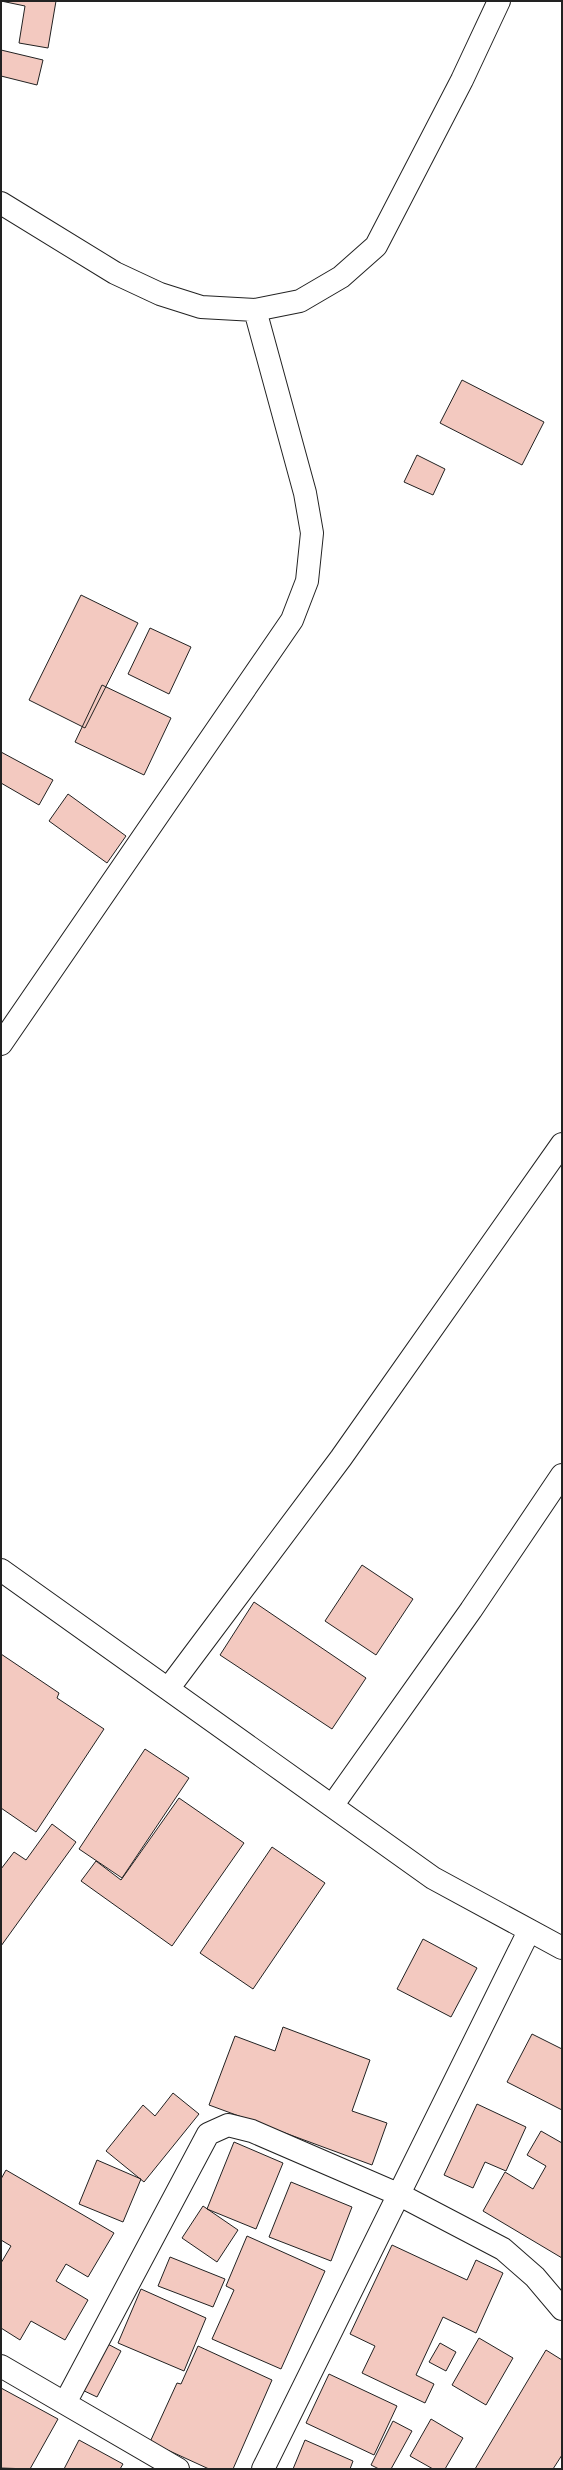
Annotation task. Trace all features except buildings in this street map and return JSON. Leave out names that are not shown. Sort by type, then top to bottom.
[{"type":"street","points":[[1,203],[115,273],[160,294],[202,307],[255,310],[300,301],[341,278],[376,246],[462,80],[499,1]]},
{"type":"street","points":[[1,1044],[292,620],[307,581],[312,533],[306,493],[255,310]]},
{"type":"street","points":[[168,1689],[341,1458],[562,1144]]},
{"type":"street","points":[[332,1806],[471,1610],[562,1475]]},
{"type":"street","points":[[1,1570],[433,1878],[562,1948]]},
{"type":"street","points":[[263,2469],[400,2195],[529,1931]]},
{"type":"street","points":[[65,2403],[208,2134],[228,2125],[252,2131],[400,2195],[503,2249],[535,2277],[562,2309]]},
{"type":"street","points":[[1,2366],[178,2469]]}]
